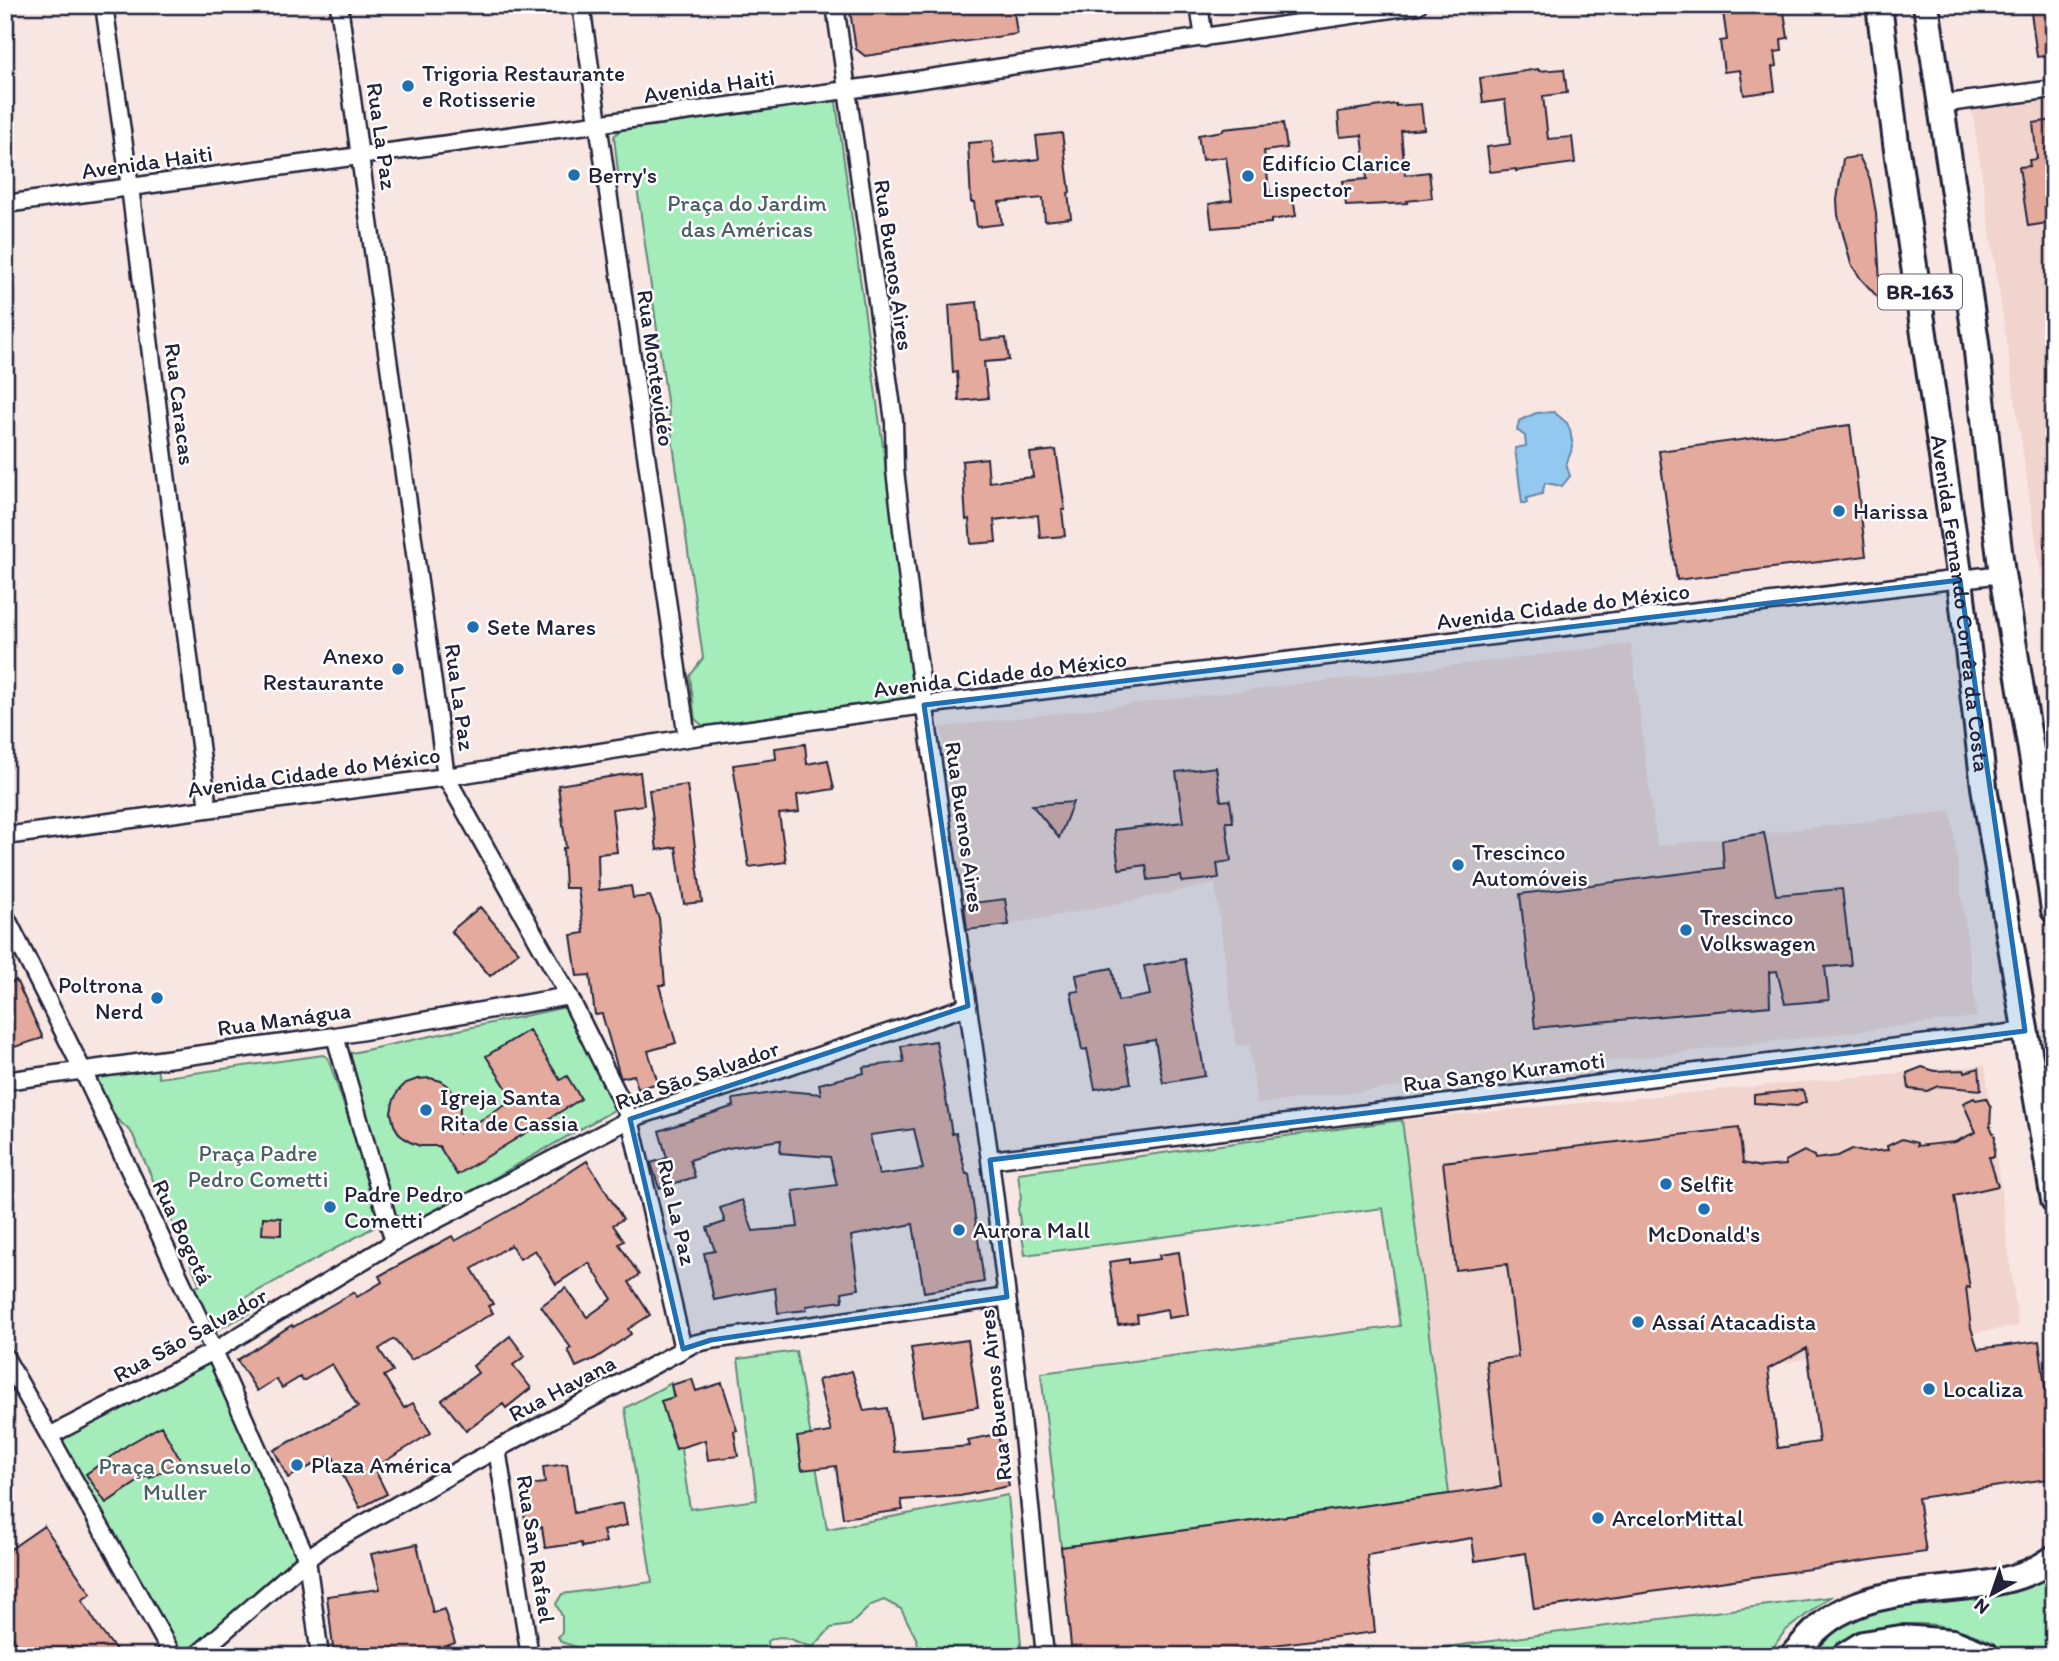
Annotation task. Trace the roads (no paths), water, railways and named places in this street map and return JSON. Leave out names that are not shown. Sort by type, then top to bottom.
[{"type":"highway","name":"Avenida Fernando Corrêa da Costa","points":[[1879,5],[1896,143],[1960,580],[1984,788],[2054,1200]]},
{"type":"highway","name":"Avenida Fernando Corrêa da Costa","points":[[1926,5],[1976,342],[2003,574],[2043,762],[2054,910]]},
{"type":"highway","points":[[1792,1656],[1817,1628],[1845,1609],[1896,1595],[2017,1577],[2038,1569],[2054,1558]]},
{"type":"highway","points":[[1844,1656],[1863,1644],[1901,1638],[1952,1642],[1987,1656]]},
{"type":"street","name":"Rua Caracas","points":[[104,5],[131,187],[208,809]]},
{"type":"street","name":"Rua La Paz","points":[[339,5],[446,777],[569,996],[630,1119],[683,1349]]},
{"type":"street","name":"Rua Montevidéo","points":[[581,5],[687,738]]},
{"type":"street","name":"Rua Buenos Aires","points":[[835,5],[894,421],[895,470],[924,705],[990,1160],[1045,1656]]},
{"type":"street","points":[[1199,5],[1204,38]]},
{"type":"street","name":"Avenida Haiti","points":[[5,204],[846,90],[1418,5]]},
{"type":"street","points":[[1940,104],[2054,89]]},
{"type":"street","name":"Avenida Cidade do México","points":[[5,836],[446,777],[687,738],[924,705],[2003,574]]},
{"type":"street","name":"Rua Bogotá","points":[[5,915],[214,1351],[307,1559],[320,1656]]},
{"type":"street","name":"Rua Manágua","points":[[5,1081],[335,1036],[569,996]]},
{"type":"street","name":"Rua São Salvador","points":[[48,1436],[214,1351],[394,1242],[630,1119],[968,1006]]},
{"type":"street","name":"Rua Sango Kuramoti","points":[[990,1160],[2025,1031]]},
{"type":"street","points":[[335,1036],[394,1242]]},
{"type":"street","name":"Rua Havana","points":[[196,1656],[326,1545],[496,1449],[683,1349],[711,1340],[1007,1297]]},
{"type":"street","points":[[5,1357],[173,1656]]},
{"type":"street","name":"Rua San Rafael","points":[[496,1449],[530,1656]]},
{"type":"water","points":[[1554,412],[1567,423],[1570,430],[1573,447],[1566,464],[1570,476],[1562,486],[1545,483],[1542,494],[1527,498],[1527,503],[1522,503],[1515,448],[1526,446],[1525,436],[1517,430],[1519,421],[1536,413]]},
{"type":"place","name":"Trigoria Restaurante e Rotisserie","points":[[408,86]]},
{"type":"place","name":"Berry's","points":[[574,175]]},
{"type":"place","name":"Edifício Clarice Lispector","points":[[1248,176]]},
{"type":"place","name":"Harissa","points":[[1839,511]]},
{"type":"place","name":"Sete Mares","points":[[473,627]]},
{"type":"place","name":"Anexo Restaurante","points":[[398,669]]},
{"type":"place","name":"Trescinco Automóveis","points":[[1458,865]]},
{"type":"place","name":"Trescinco Volkswagen","points":[[1686,930]]},
{"type":"place","name":"Poltrona Nerd","points":[[157,998]]},
{"type":"place","name":"Igreja Santa Rita de Cassia","points":[[426,1110]]},
{"type":"place","name":"Selfit","points":[[1666,1184]]},
{"type":"place","name":"Padre Pedro Cometti","points":[[330,1207]]},
{"type":"place","name":"McDonald's","points":[[1704,1209]]},
{"type":"place","name":"Aurora Mall","points":[[959,1230]]},
{"type":"place","name":"Assaí Atacadista","points":[[1638,1322]]},
{"type":"place","name":"Localiza","points":[[1929,1389]]},
{"type":"place","name":"Plaza América","points":[[297,1465]]},
{"type":"place","name":"ArcelorMittal","points":[[1598,1518]]},
{"type":"park label","name":"Praça do Jardim das Américas","points":[[747,216]]},
{"type":"park label","name":"Praça Padre Pedro Cometti","points":[[258,1166]]},
{"type":"park label","name":"Praça Consuelo Muller","points":[[175,1479]]}]
